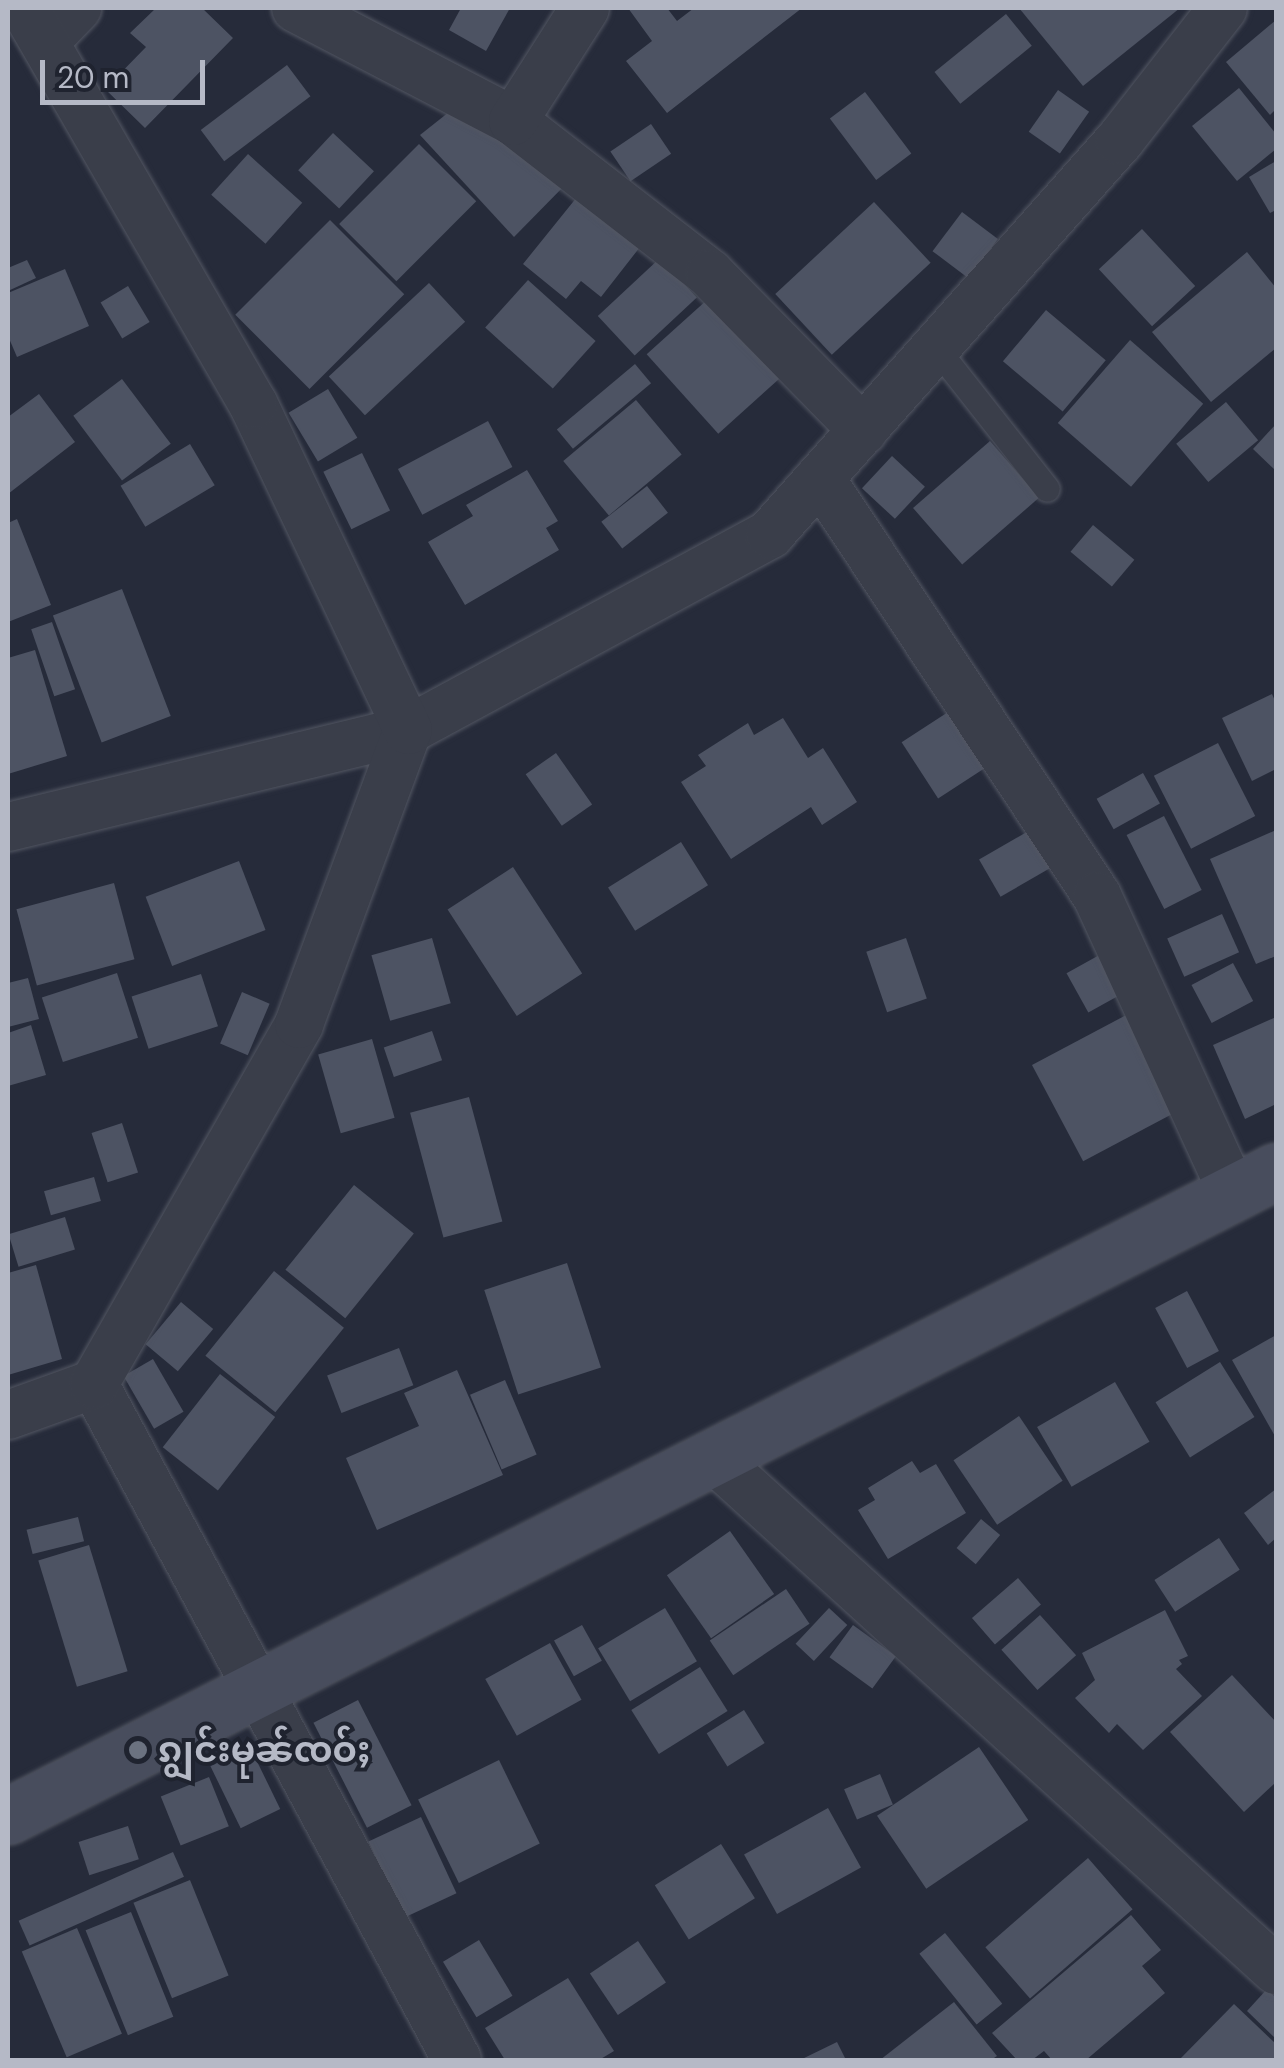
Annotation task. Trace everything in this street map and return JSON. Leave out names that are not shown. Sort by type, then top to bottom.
[{"type":"street","points":[[296,8],[514,121],[710,274],[863,430]]},
{"type":"street","points":[[514,121],[585,8]]},
{"type":"street","points":[[8,828],[408,730],[770,534],[1120,140],[1223,8]]},
{"type":"street","points":[[8,1415],[94,1384],[298,1024],[408,730],[253,404],[49,18]]},
{"type":"street","points":[[8,1816],[1255,1182],[1097,896],[820,478]]},
{"type":"street","points":[[94,1384],[457,2060]]},
{"type":"street","points":[[711,1456],[1276,1970]]},
{"type":"lane","points":[[936,348],[1047,489]]},
{"type":"building","points":[[156,8],[202,8],[233,38],[145,128],[105,89],[146,47],[130,33]]},
{"type":"building","points":[[461,8],[510,8],[486,51],[449,30]]},
{"type":"building","points":[[628,8],[667,8],[677,21],[694,8],[802,8],[667,113],[626,61],[652,41]]},
{"type":"building","points":[[1019,8],[1180,8],[1083,86]]},
{"type":"building","points":[[1006,14],[1032,46],[960,104],[935,72]]},
{"type":"building","points":[[1276,20],[1276,109],[1270,115],[1226,62]]},
{"type":"building","points":[[287,65],[310,96],[224,161],[201,130]]},
{"type":"building","points":[[1239,88],[1276,134],[1276,149],[1237,181],[1192,126]]},
{"type":"building","points":[[1058,90],[1089,112],[1060,154],[1029,132]]},
{"type":"building","points":[[865,92],[911,153],[876,180],[830,118]]},
{"type":"building","points":[[449,112],[570,180],[514,237],[420,135]]},
{"type":"building","points":[[651,124],[671,154],[631,181],[610,151]]},
{"type":"building","points":[[333,133],[374,171],[339,208],[298,170]]},
{"type":"building","points":[[419,144],[476,201],[396,281],[339,224]]},
{"type":"building","points":[[248,154],[302,203],[265,244],[211,195]]},
{"type":"building","points":[[1276,161],[1276,210],[1270,213],[1249,177]]},
{"type":"building","points":[[577,197],[640,247],[601,297],[581,281],[566,299],[523,264]]},
{"type":"building","points":[[874,202],[931,263],[832,355],[775,294]]},
{"type":"building","points":[[962,212],[998,239],[968,278],[933,251]]},
{"type":"building","points":[[330,220],[404,294],[309,389],[235,315]]},
{"type":"building","points":[[1142,229],[1195,286],[1152,326],[1099,269]]},
{"type":"building","points":[[1247,252],[1276,288],[1276,348],[1211,402],[1152,332]]},
{"type":"building","points":[[660,258],[697,297],[635,355],[598,316]]},
{"type":"building","points":[[27,260],[36,278],[8,291],[8,268]]},
{"type":"building","points":[[65,269],[89,326],[17,357],[8,336],[8,293]]},
{"type":"building","points":[[528,280],[596,341],[553,388],[485,328]]},
{"type":"building","points":[[429,283],[465,322],[365,415],[329,376]]},
{"type":"building","points":[[128,286],[150,322],[122,338],[101,302]]},
{"type":"building","points":[[718,290],[790,370],[718,434],[647,354]]},
{"type":"building","points":[[1046,310],[1106,360],[1063,411],[1003,361]]},
{"type":"building","points":[[1130,340],[1203,404],[1131,487],[1058,423]]},
{"type":"building","points":[[635,364],[651,383],[573,449],[557,430]]},
{"type":"building","points":[[122,379],[171,444],[122,480],[73,416]]},
{"type":"building","points":[[328,389],[357,438],[318,462],[289,413]]},
{"type":"building","points":[[39,394],[75,442],[8,494],[8,417]]},
{"type":"building","points":[[636,400],[682,454],[609,515],[563,461]]},
{"type":"building","points":[[1226,402],[1258,440],[1208,482],[1176,444]]},
{"type":"building","points":[[488,421],[512,467],[422,515],[398,469]]},
{"type":"building","points":[[1276,424],[1276,471],[1253,449]]},
{"type":"building","points":[[990,441],[1039,498],[962,565],[913,508]]},
{"type":"building","points":[[190,444],[215,485],[145,527],[121,486]]},
{"type":"building","points":[[362,453],[390,511],[351,529],[323,472]]},
{"type":"building","points":[[892,456],[925,487],[895,519],[862,488]]},
{"type":"building","points":[[527,470],[558,521],[546,528],[559,550],[465,605],[428,542],[473,516],[466,505]]},
{"type":"building","points":[[647,486],[668,513],[622,549],[601,522]]},
{"type":"building","points":[[17,519],[51,605],[8,622],[8,523]]},
{"type":"building","points":[[1093,525],[1134,560],[1112,587],[1071,552]]},
{"type":"building","points":[[122,589],[171,716],[102,742],[53,616]]},
{"type":"building","points":[[52,622],[75,689],[54,696],[31,629]]},
{"type":"building","points":[[35,650],[67,756],[8,774],[8,658]]},
{"type":"building","points":[[1272,694],[1276,703],[1276,769],[1252,781],[1222,718]]},
{"type":"building","points":[[962,703],[998,759],[938,798],[902,742]]},
{"type":"building","points":[[783,718],[808,758],[823,748],[857,802],[822,825],[811,807],[731,859],[681,782],[706,766],[698,755],[748,723],[754,735]]},
{"type":"building","points":[[1218,743],[1255,816],[1191,849],[1154,776]]},
{"type":"building","points":[[556,753],[592,805],[562,826],[526,774]]},
{"type":"building","points":[[1143,773],[1160,804],[1114,829],[1097,799]]},
{"type":"building","points":[[1164,816],[1202,890],[1164,909],[1127,835]]},
{"type":"building","points":[[1044,822],[1066,859],[1001,897],[979,860]]},
{"type":"building","points":[[1276,830],[1276,956],[1256,964],[1210,859]]},
{"type":"building","points":[[681,842],[708,885],[635,931],[608,888]]},
{"type":"building","points":[[239,861],[266,930],[172,966],[146,897]]},
{"type":"building","points":[[513,867],[582,974],[517,1016],[448,909]]},
{"type":"building","points":[[114,883],[134,959],[37,985],[16,909]]},
{"type":"building","points":[[1222,914],[1239,952],[1184,977],[1167,938]]},
{"type":"building","points":[[432,938],[451,1003],[390,1021],[371,955]]},
{"type":"building","points":[[906,938],[927,999],[887,1012],[866,952]]},
{"type":"building","points":[[1112,948],[1134,987],[1088,1013],[1067,973]]},
{"type":"building","points":[[1233,963],[1253,1001],[1212,1023],[1192,985]]},
{"type":"building","points":[[117,973],[138,1038],[63,1062],[42,997]]},
{"type":"building","points":[[201,974],[218,1026],[149,1049],[132,997]]},
{"type":"building","points":[[28,978],[39,1019],[8,1027],[8,983]]},
{"type":"building","points":[[242,992],[270,1004],[248,1055],[220,1044]]},
{"type":"building","points":[[1130,1013],[1181,1109],[1083,1161],[1032,1065]]},
{"type":"building","points":[[1276,1017],[1276,1104],[1245,1119],[1213,1045]]},
{"type":"building","points":[[31,1025],[46,1075],[8,1086],[8,1033]]},
{"type":"building","points":[[432,1031],[442,1060],[394,1077],[384,1048]]},
{"type":"building","points":[[372,1039],[395,1118],[341,1133],[318,1054]]},
{"type":"building","points":[[469,1097],[502,1222],[443,1237],[410,1113]]},
{"type":"building","points":[[122,1123],[138,1172],[108,1182],[92,1133]]},
{"type":"building","points":[[94,1177],[101,1201],[51,1215],[44,1191]]},
{"type":"building","points":[[354,1185],[414,1233],[345,1318],[285,1270]]},
{"type":"building","points":[[65,1217],[75,1250],[19,1267],[9,1234]]},
{"type":"building","points":[[567,1263],[601,1368],[518,1395],[484,1290]]},
{"type":"building","points":[[36,1265],[62,1359],[8,1375],[8,1273]]},
{"type":"building","points":[[274,1271],[344,1328],[275,1412],[205,1356]]},
{"type":"building","points":[[1187,1291],[1219,1351],[1187,1368],[1155,1308]]},
{"type":"building","points":[[181,1302],[213,1329],[178,1371],[146,1344]]},
{"type":"building","points":[[1276,1335],[1276,1438],[1232,1360]]},
{"type":"building","points":[[399,1348],[413,1385],[341,1413],[327,1376]]},
{"type":"building","points":[[153,1359],[184,1412],[154,1429],[124,1376]]},
{"type":"building","points":[[1220,1362],[1254,1417],[1190,1457],[1156,1402]]},
{"type":"building","points":[[457,1370],[503,1475],[377,1530],[346,1458],[419,1426],[404,1393]]},
{"type":"building","points":[[220,1374],[275,1417],[218,1490],[163,1447]]},
{"type":"building","points":[[505,1380],[537,1455],[502,1469],[470,1395]]},
{"type":"building","points":[[1115,1382],[1150,1442],[1072,1487],[1037,1427]]},
{"type":"building","points":[[1019,1416],[1063,1481],[997,1525],[954,1460]]},
{"type":"building","points":[[912,1461],[920,1473],[936,1464],[966,1513],[888,1559],[858,1510],[875,1500],[868,1488]]},
{"type":"building","points":[[1276,1489],[1276,1538],[1268,1545],[1244,1513]]},
{"type":"building","points":[[78,1517],[84,1541],[33,1554],[27,1530]]},
{"type":"building","points":[[981,1519],[1000,1535],[976,1564],[957,1548]]},
{"type":"building","points":[[730,1531],[774,1594],[711,1638],[667,1575]]},
{"type":"building","points":[[1219,1538],[1240,1570],[1175,1612],[1154,1580]]},
{"type":"building","points":[[89,1545],[128,1671],[77,1687],[38,1560]]},
{"type":"building","points":[[1018,1578],[1041,1604],[995,1644],[972,1618]]},
{"type":"building","points":[[786,1589],[809,1624],[733,1675],[710,1640]]},
{"type":"building","points":[[665,1608],[697,1661],[630,1701],[598,1648]]},
{"type":"building","points":[[829,1608],[847,1625],[814,1661],[796,1644]]},
{"type":"building","points":[[1165,1610],[1188,1656],[1179,1660],[1182,1664],[1176,1669],[1202,1696],[1143,1750],[1117,1724],[1109,1733],[1075,1698],[1095,1680],[1082,1653]]},
{"type":"building","points":[[1040,1615],[1076,1655],[1037,1690],[1001,1650]]},
{"type":"building","points":[[582,1625],[602,1661],[574,1676],[554,1641]]},
{"type":"building","points":[[853,1625],[896,1656],[872,1689],[829,1657]]},
{"type":"building","points":[[550,1643],[582,1700],[517,1736],[485,1679]]},
{"type":"building","points":[[700,1667],[728,1711],[659,1754],[631,1710]]},
{"type":"building","points":[[1232,1675],[1276,1722],[1276,1782],[1244,1812],[1170,1732]]},
{"type":"building","points":[[358,1700],[412,1805],[367,1828],[313,1723]]},
{"type":"building","points":[[744,1710],[765,1743],[727,1766],[707,1733]]},
{"type":"building","points":[[250,1747],[280,1809],[241,1828],[210,1766]]},
{"type":"building","points":[[979,1747],[1028,1820],[926,1889],[877,1816]]},
{"type":"building","points":[[499,1760],[540,1844],[459,1883],[418,1799]]},
{"type":"building","points":[[880,1774],[893,1804],[857,1820],[844,1789]]},
{"type":"building","points":[[209,1777],[229,1826],[181,1846],[161,1796]]},
{"type":"building","points":[[828,1808],[861,1867],[777,1914],[744,1855]]},
{"type":"building","points":[[421,1817],[456,1893],[404,1918],[368,1842]]},
{"type":"building","points":[[128,1826],[139,1859],[89,1875],[79,1842]]},
{"type":"building","points":[[721,1844],[755,1898],[689,1940],[655,1885]]},
{"type":"building","points":[[173,1852],[184,1877],[30,1945],[19,1921]]},
{"type":"building","points":[[1088,1858],[1133,1909],[1030,1999],[985,1947]]},
{"type":"building","points":[[190,1880],[229,1975],[172,1998],[133,1903]]},
{"type":"building","points":[[131,1912],[173,2017],[128,2035],[86,1930]]},
{"type":"building","points":[[1131,1915],[1161,1950],[1142,1966],[1165,1993],[1086,2060],[1052,2060],[1044,2051],[1032,2060],[1017,2060],[992,2033]]},
{"type":"building","points":[[77,1928],[122,2034],[67,2057],[22,1951]]},
{"type":"building","points":[[945,1933],[1002,2004],[977,2024],[919,1954]]},
{"type":"building","points":[[479,1940],[512,1996],[476,2017],[443,1962]]},
{"type":"building","points":[[638,1941],[666,1982],[618,2015],[590,1973]]},
{"type":"building","points":[[568,1978],[614,2051],[599,2060],[505,2060],[485,2028]]},
{"type":"building","points":[[1267,1989],[1276,1998],[1276,2039],[1247,2011]]},
{"type":"building","points":[[954,2002],[997,2056],[991,2060],[880,2060]]},
{"type":"building","points":[[1234,2004],[1276,2044],[1276,2060],[1179,2060]]},
{"type":"building","points":[[837,2042],[846,2060],[800,2060]]},
{"type":"place","name":"ၵျွင်းမုၼ်ၸဝ်ႈ","points":[[138,1750]]}]
